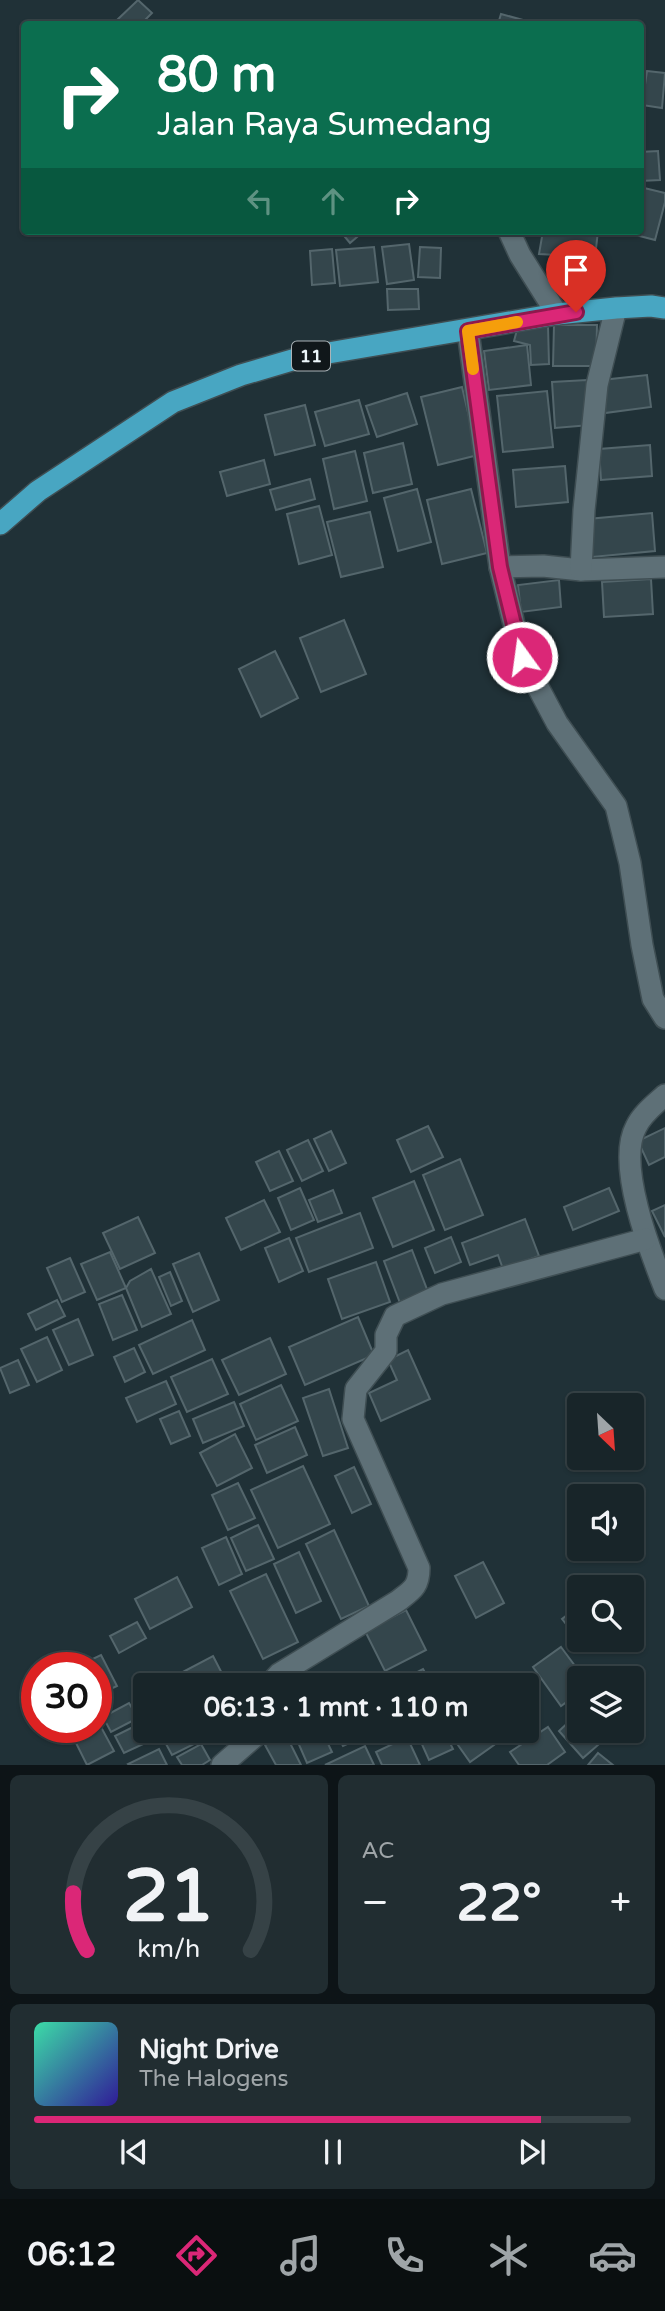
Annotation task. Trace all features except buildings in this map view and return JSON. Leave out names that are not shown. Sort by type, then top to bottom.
[{"type":"highway","name":"11","points":[[0,524],[38,491],[173,402],[242,375],[299,358],[557,314],[651,306],[665,308]]},
{"type":"street","points":[[511,235],[520,255],[557,314]]},
{"type":"street","points":[[581,570],[586,484],[597,385],[615,308]]},
{"type":"street","points":[[468,331],[500,567],[522,657],[557,723],[616,806],[630,863],[653,999],[665,1018]]},
{"type":"street","points":[[500,567],[543,566],[581,570],[665,568]]},
{"type":"street","points":[[665,1095],[653,1104],[636,1127],[628,1151],[646,1239],[665,1289]]},
{"type":"street","points":[[281,1673],[398,1601],[416,1586],[419,1580],[419,1568],[353,1419],[356,1389],[386,1351],[386,1335],[395,1316],[442,1294],[646,1239]]},
{"type":"street","points":[[222,1765],[247,1743]]},
{"type":"slow traffic","points":[[473,369],[468,331],[517,322]]},
{"type":"route","points":[[522,657],[500,567],[468,331],[576,312]]}]
